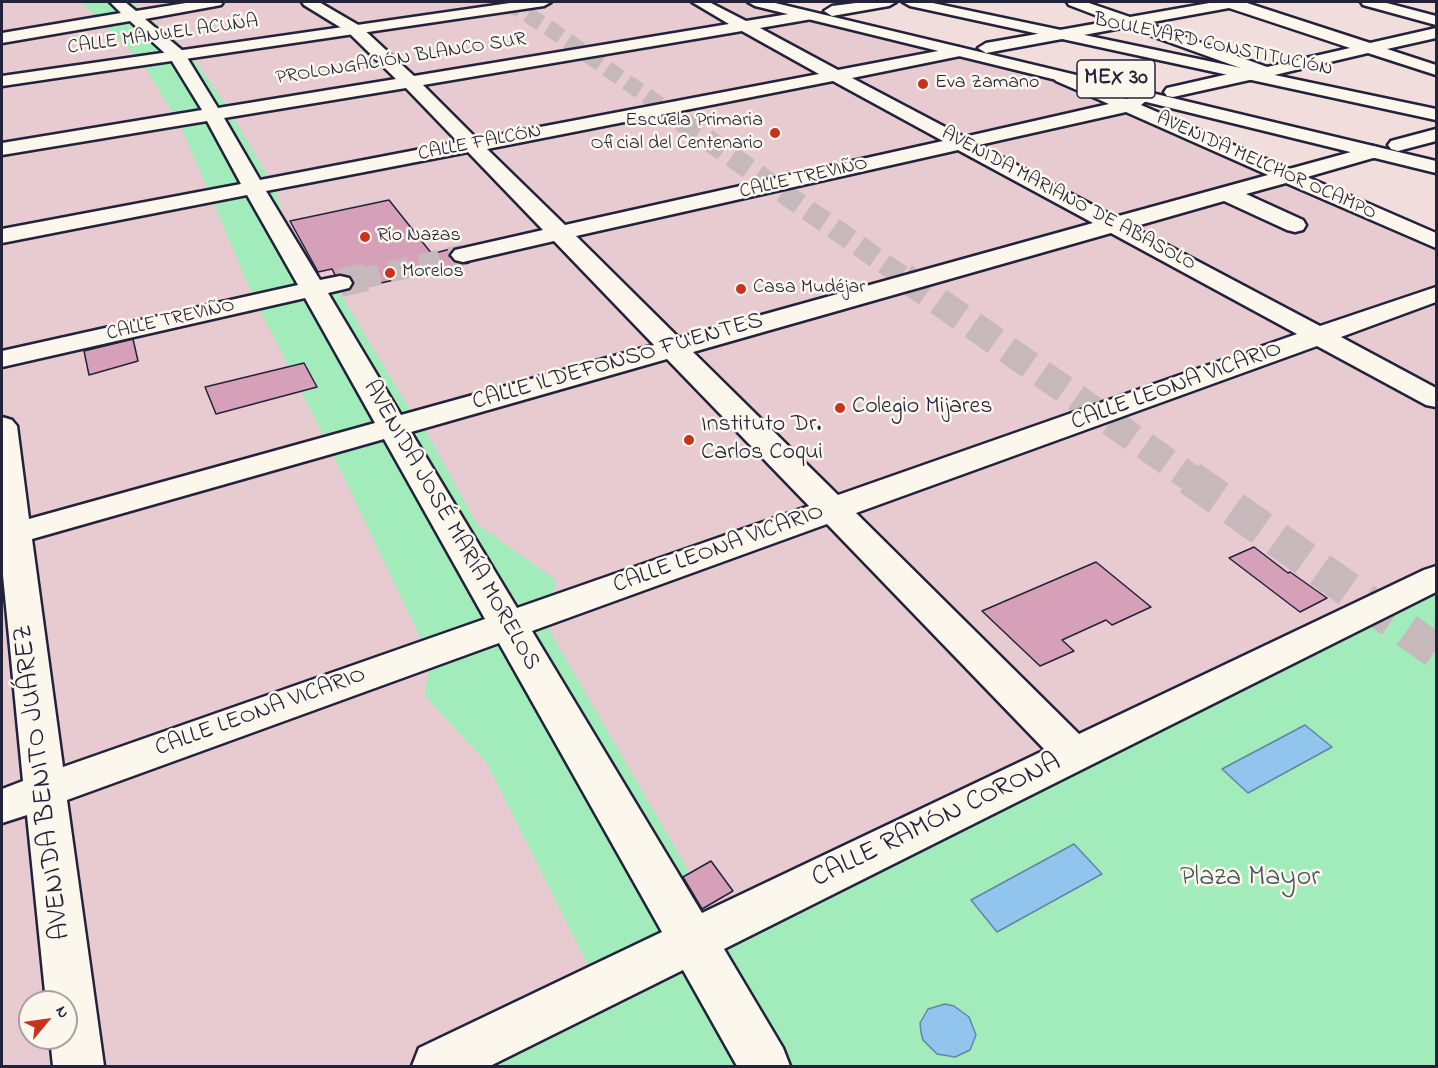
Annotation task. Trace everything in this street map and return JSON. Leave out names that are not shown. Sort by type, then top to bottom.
[{"type":"street","points":[[2,38],[125,8],[216,2]]},
{"type":"street","points":[[309,2],[354,29],[409,81],[1075,755]]},
{"type":"street","name":"CALLE MANUEL ACUÑA","points":[[2,81],[544,2]]},
{"type":"street","name":"AVENIDA MARIANO DE ABASOLO","points":[[699,2],[1437,399]]},
{"type":"street","name":"MEX 30","points":[[755,2],[959,52]]},
{"type":"street","name":"MEX 30","points":[[796,2],[1437,154]]},
{"type":"street","points":[[832,11],[889,2]]},
{"type":"street","name":"BOULEVARD CONSTITUCIÓN","points":[[910,2],[1066,33],[1437,115]]},
{"type":"street","name":"BOULEVARD CONSTITUCIÓN","points":[[941,2],[1066,33]]},
{"type":"street","points":[[1074,2],[1130,22],[1257,74]]},
{"type":"street","points":[[986,48],[1231,2],[1437,70]]},
{"type":"street","points":[[1368,2],[1437,21]]},
{"type":"street","name":"AVENIDA JOSÉ MARÍA MORELOS","points":[[125,8],[177,55],[213,114],[253,188],[326,286],[393,428],[765,1066]]},
{"type":"street","points":[[807,16],[835,17],[919,32]]},
{"type":"street","name":"PROLONGACIÓN BLANCO SUR","points":[[2,148],[807,16]]},
{"type":"street","points":[[1173,92],[1437,33]]},
{"type":"street","name":"CALLE FALCÓN","points":[[2,236],[959,52]]},
{"type":"street","name":"AVENIDA MELCHOR OCAMPO","points":[[959,52],[1062,77],[1134,101],[1289,177],[1437,241]]},
{"type":"street","name":"BOULEVARD CONSTITUCIÓN","points":[[1257,74],[1437,108]]},
{"type":"street","name":"MEX 30","points":[[1134,101],[1437,167]]},
{"type":"street","name":"CALLE TREVIÑO","points":[[463,255],[963,143],[1134,101]]},
{"type":"street","points":[[1398,145],[1437,135]]},
{"type":"street","name":"CALLE ILDEFONSO FUENTES","points":[[8,535],[1373,152]]},
{"type":"street","points":[[1227,194],[1295,225]]},
{"type":"street","name":"CALLE TREVIÑO","points":[[2,359],[326,286]]},
{"type":"street","name":"CALLE LEONA VICARIO","points":[[2,806],[1437,294]]},
{"type":"street","name":"AVENIDA BENITO JUÁREZ","points":[[2,426],[8,535],[45,790],[78,1066]]},
{"type":"street","name":"CALLE RAMÓN CORONA","points":[[437,1066],[1437,578]]},
{"type":"shaded area","points":[[2,2],[762,2],[1052,75],[1436,243],[1436,1066],[2,1066]]},
{"type":"green space","name":"Plaza Mayor","points":[[81,2],[132,2],[191,55],[227,106],[276,190],[284,218],[315,273],[337,288],[406,403],[423,426],[477,524],[556,580],[548,628],[719,924],[711,933],[1436,579],[1436,1066],[446,1066],[600,989],[486,762],[425,696],[429,656],[329,446],[256,303],[179,122],[141,61]]},
{"type":"water","points":[[1305,725],[1332,747],[1248,793],[1222,769]]},
{"type":"water","points":[[1074,844],[1102,874],[997,932],[971,900]]},
{"type":"water","points":[[945,1004],[954,1006],[969,1017],[976,1035],[970,1050],[955,1057],[937,1054],[923,1040],[921,1032],[920,1023],[928,1009]]},
{"type":"building","name":"Río Nazas","points":[[389,200],[432,254],[457,247],[449,256],[454,262],[469,263],[350,290],[354,282],[349,276],[335,275],[332,269],[318,272],[290,221]]},
{"type":"building","points":[[133,339],[138,361],[89,375],[84,351]]},
{"type":"building","points":[[304,363],[317,387],[216,414],[205,387]]},
{"type":"building","points":[[1254,547],[1288,573],[1290,572],[1327,598],[1300,612],[1229,558]]},
{"type":"building","points":[[1096,562],[1151,607],[1112,625],[1106,620],[1062,640],[1074,651],[1040,666],[982,611]]},
{"type":"building","points":[[711,861],[733,891],[702,909],[683,877]]},
{"type":"tunnel","points":[[507,2],[552,30],[684,122]]},
{"type":"tunnel","points":[[681,121],[906,279]]},
{"type":"tunnel","points":[[359,279],[463,255]]},
{"type":"tunnel","points":[[340,283],[366,277]]},
{"type":"tunnel","points":[[904,277],[1192,479]]},
{"type":"tunnel","points":[[1190,478],[1436,651]]},
{"type":"place","name":"Eva Zamano","points":[[923,84]]},
{"type":"place","name":"Escuela Primaria Oficial del Centenario","points":[[775,133]]},
{"type":"place","name":"Río Nazas","points":[[365,237]]},
{"type":"place","name":"Morelos","points":[[390,273]]},
{"type":"place","name":"Casa Mudéjar","points":[[741,289]]},
{"type":"place","name":"Colegio Mijares","points":[[840,408]]},
{"type":"place","name":"Instituto Dr. Carlos Coqui","points":[[689,440]]}]
